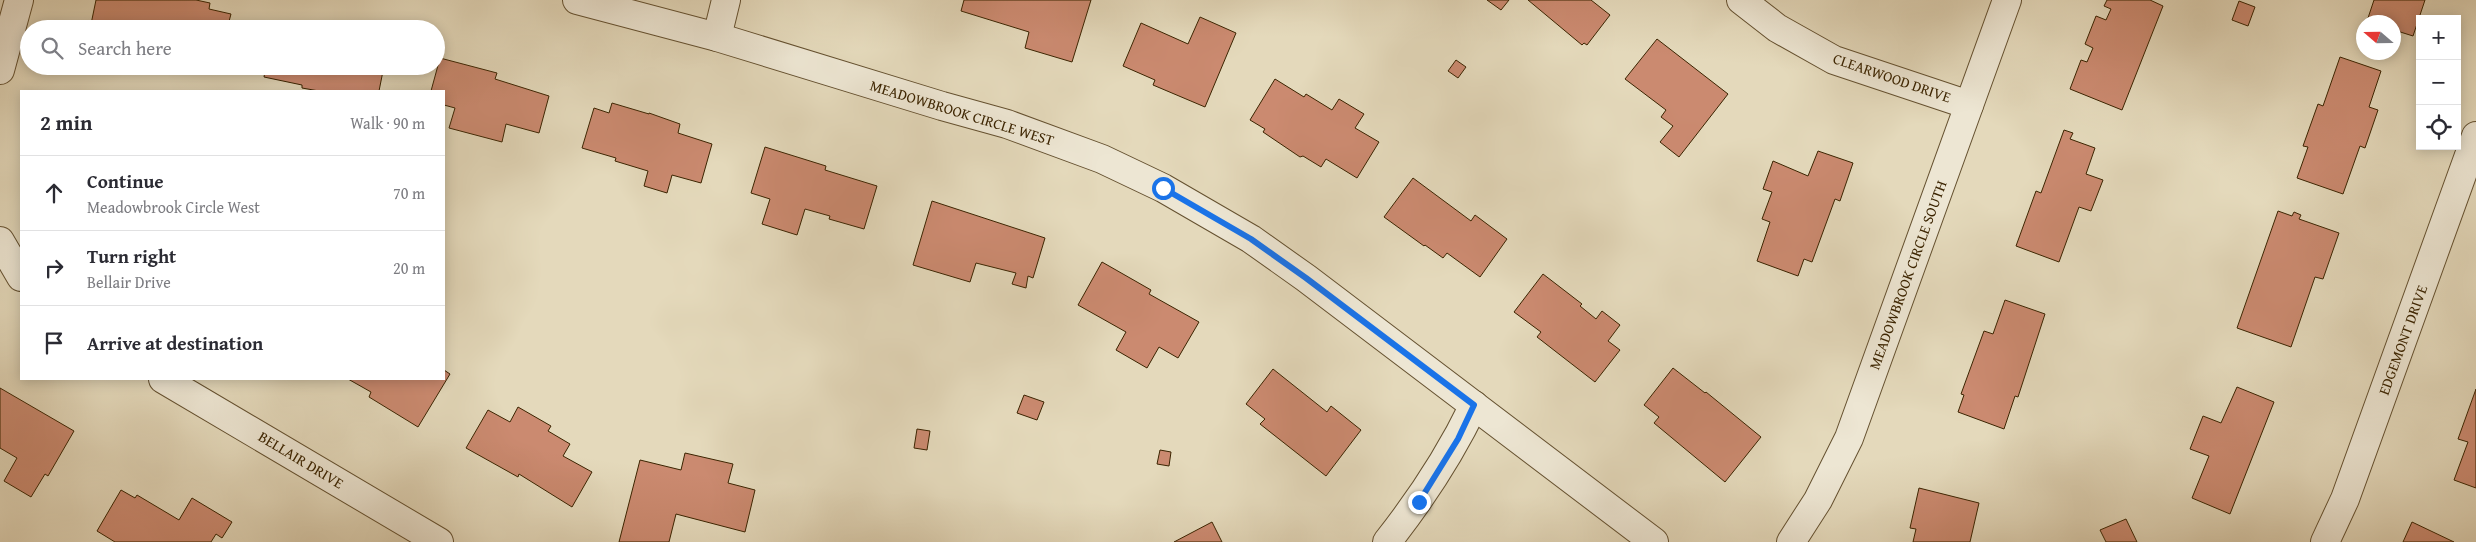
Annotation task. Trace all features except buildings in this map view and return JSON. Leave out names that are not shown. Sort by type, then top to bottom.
[{"type":"street","points":[[0,70],[19,0]]},
{"type":"street","name":"MEADOWBROOK CIRCLE WEST","points":[[577,0],[717,37],[1007,124],[1102,160],[1163,188],[1251,239],[1306,278],[1654,542]]},
{"type":"street","points":[[717,37],[726,0]]},
{"type":"street","name":"CLEARWOOD DRIVE","points":[[1741,0],[1777,28],[1834,60],[1969,105]]},
{"type":"street","name":"MEADOWBROOK CIRCLE SOUTH","points":[[1791,542],[1818,500],[1848,438],[2008,0]]},
{"type":"street","name":"EDGEMONT DRIVE","points":[[2325,542],[2345,499],[2476,136]]},
{"type":"street","points":[[0,241],[20,275]]},
{"type":"street","name":"BELLAIR DRIVE","points":[[165,380],[439,542]]},
{"type":"street","points":[[1387,542],[1419,502],[1458,439],[1474,405]]},
{"type":"route","points":[[1163,188],[1251,239],[1306,278],[1474,405],[1458,439],[1419,502]]}]
